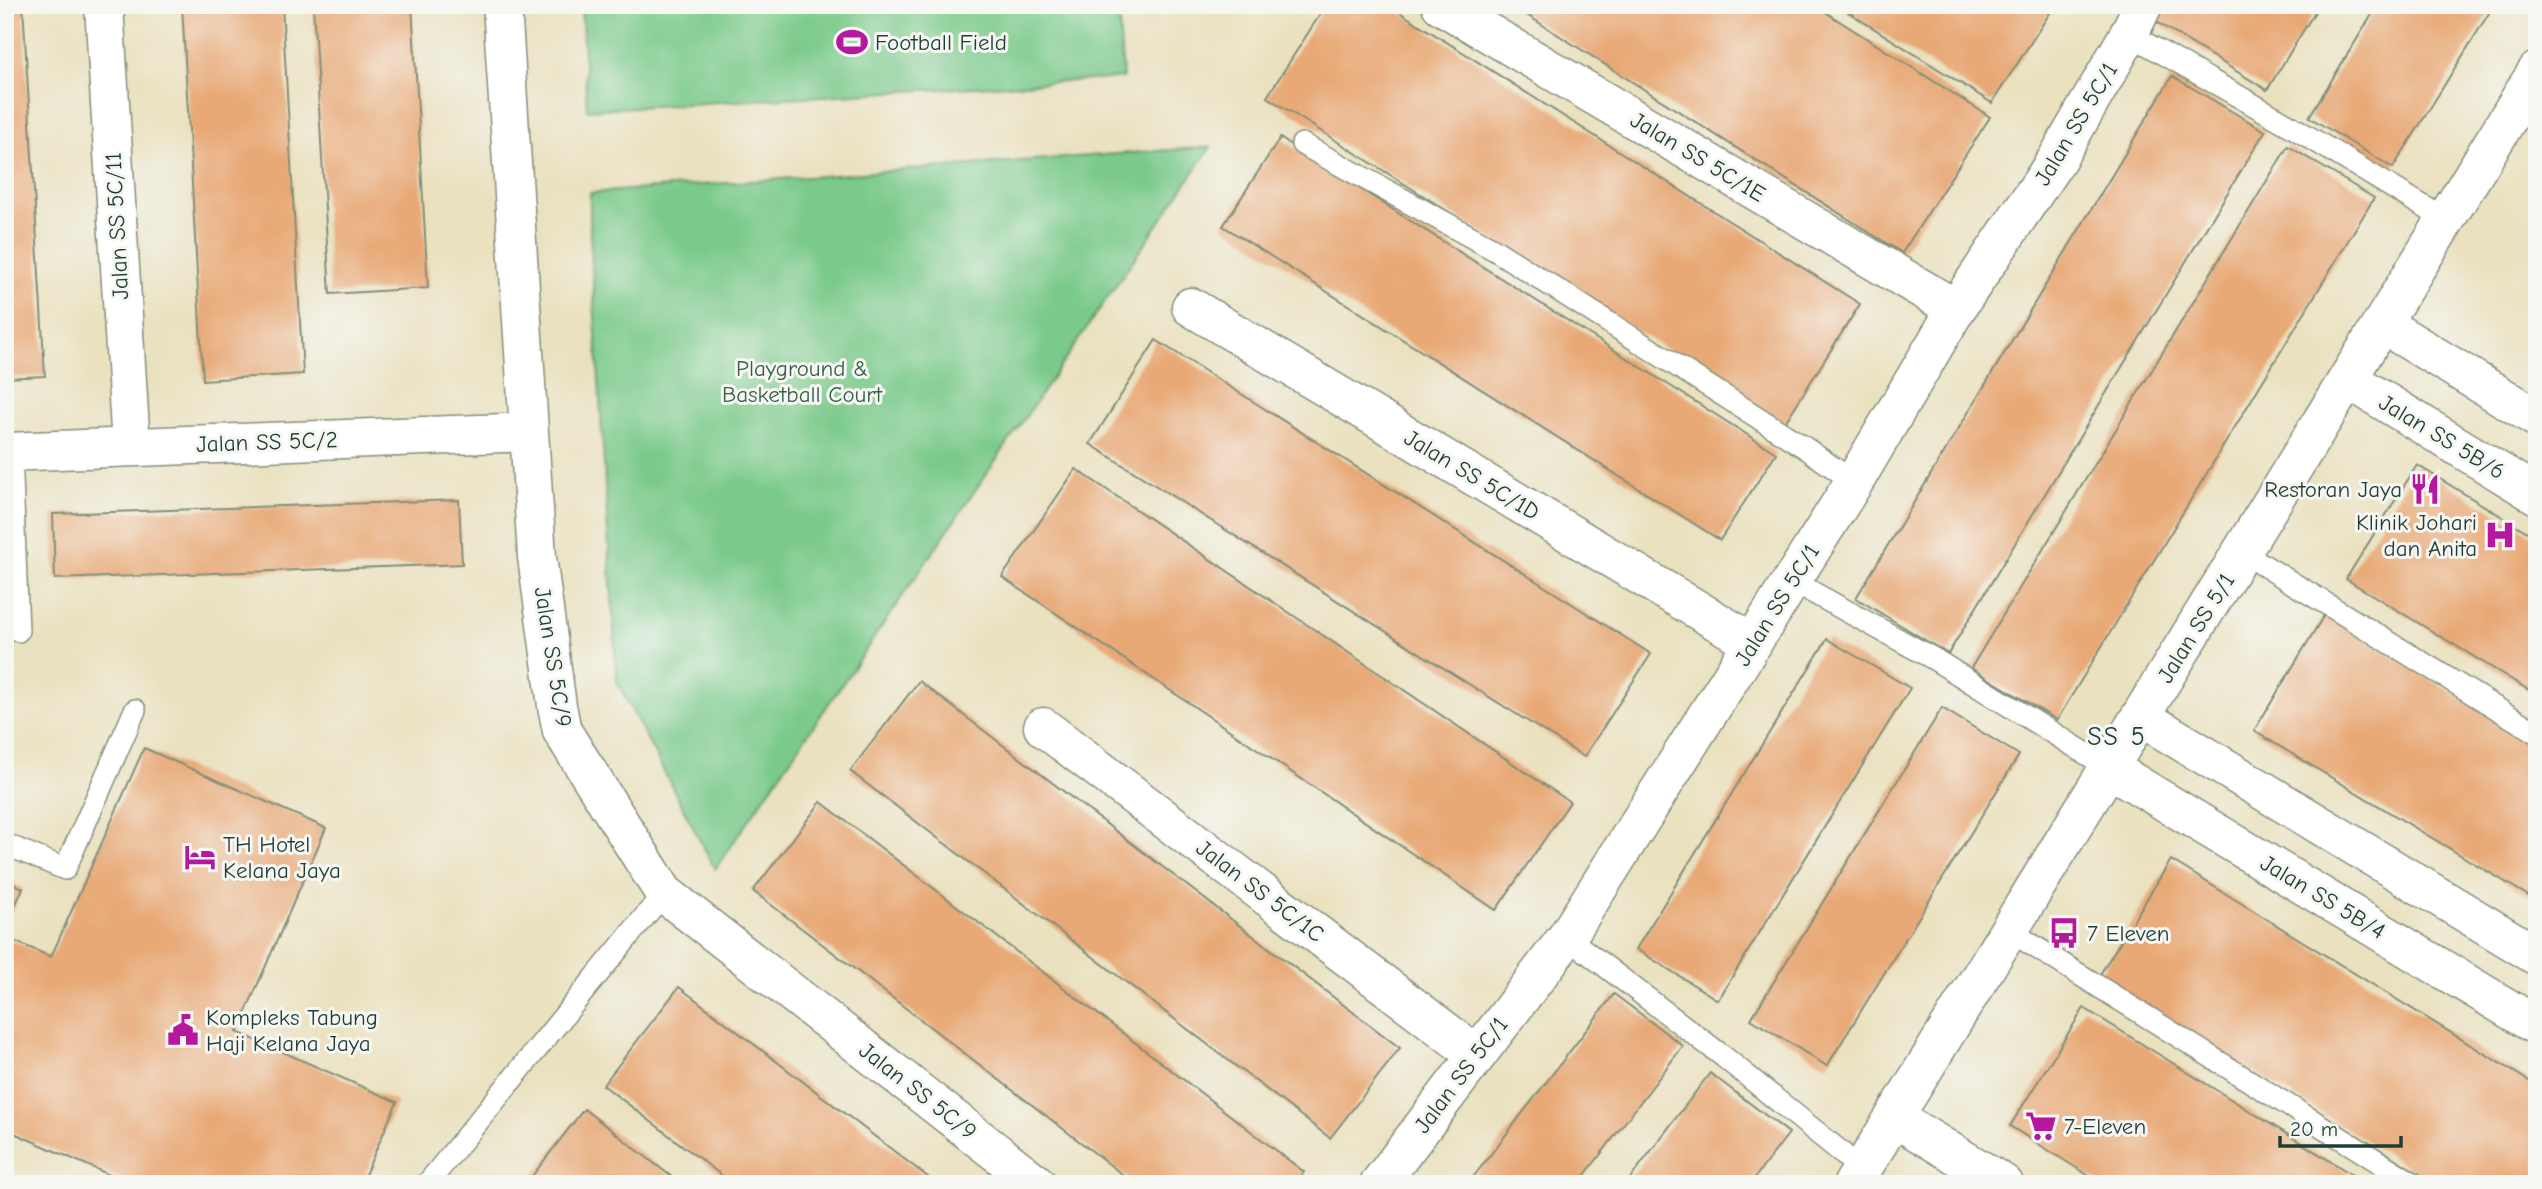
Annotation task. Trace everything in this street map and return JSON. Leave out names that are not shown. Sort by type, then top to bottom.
[{"type":"street","name":"Jalan SS 5C/11","points":[[104,5],[131,447]]},
{"type":"street","name":"Jalan SS 5C/9","points":[[502,5],[537,557],[562,731],[664,892],[1037,1184]]},
{"type":"street","name":"Jalan SS 5C/1E","points":[[1441,5],[1956,309]]},
{"type":"street","name":"Jalan SS 5C/1","points":[[1379,1184],[1567,937],[1854,482],[1956,309],[2057,159],[2136,20]]},
{"type":"street","name":"Jalan SS 5/1","points":[[1865,1180],[1895,1118],[2537,71]]},
{"type":"street","name":"Jalan SS 5C/1D","points":[[1191,307],[1753,643]]},
{"type":"street","points":[[2382,324],[2537,418]]},
{"type":"street","name":"Jalan SS 5B/6","points":[[2348,379],[2537,495]]},
{"type":"street","name":"Jalan SS 5C/2","points":[[8,452],[529,432]]},
{"type":"street","points":[[2141,717],[2537,956]]},
{"type":"street","name":"Jalan SS 5C/1C","points":[[1043,727],[1477,1055]]},
{"type":"street","name":"Jalan SS 5B/4","points":[[2109,768],[2537,1026]]},
{"type":"street","points":[[1895,1118],[2004,1184]]},
{"type":"lane","points":[[2136,20],[2289,125],[2446,220]]},
{"type":"lane","points":[[1302,144],[1495,250],[1804,447],[1854,482]]},
{"type":"lane","points":[[8,452],[18,631]]},
{"type":"lane","points":[[2242,552],[2537,733]]},
{"type":"lane","points":[[1792,581],[1934,659],[2109,768]]},
{"type":"lane","points":[[5,844],[65,869],[135,710]]},
{"type":"lane","points":[[428,1184],[664,892]]},
{"type":"lane","points":[[2010,931],[2414,1184]]},
{"type":"lane","points":[[1567,937],[1724,1057],[1842,1152],[1865,1180]]},
{"type":"green space","name":"Football Field","points":[[581,5],[1118,5],[1123,78],[587,110]]},
{"type":"green space","name":"Playground & Basketball Court","points":[[1211,147],[715,869],[617,682],[590,232],[590,193]]},
{"type":"building","points":[[5,5],[23,5],[45,376],[5,378]]},
{"type":"building","points":[[182,5],[282,5],[303,374],[203,380]]},
{"type":"building","points":[[313,5],[412,5],[428,288],[330,294]]},
{"type":"building","points":[[1326,5],[1388,5],[1860,304],[1784,424],[1267,97]]},
{"type":"building","points":[[1511,5],[1814,5],[1990,117],[1902,253]]},
{"type":"building","points":[[1837,5],[2055,5],[1992,103]]},
{"type":"building","points":[[2129,5],[2319,5],[2267,90]]},
{"type":"building","points":[[2378,5],[2494,5],[2393,168],[2309,117]]},
{"type":"building","points":[[2172,76],[2265,131],[1948,654],[1856,598]]},
{"type":"building","points":[[1280,138],[1776,453],[1720,540],[1223,226]]},
{"type":"building","points":[[2288,146],[2374,198],[2057,720],[1971,668]]},
{"type":"building","points":[[1156,340],[1651,654],[1584,757],[1090,444]]},
{"type":"building","points":[[2417,465],[2537,538],[2537,695],[2346,579]]},
{"type":"building","points":[[1076,469],[1570,802],[1496,910],[1002,577]]},
{"type":"building","points":[[459,500],[462,564],[55,579],[53,514]]},
{"type":"building","points":[[2324,615],[2537,744],[2537,901],[2254,731]]},
{"type":"building","points":[[1827,639],[1910,688],[1718,1000],[1636,949]]},
{"type":"building","points":[[919,681],[1400,1048],[1330,1138],[850,771]]},
{"type":"building","points":[[1942,708],[2019,755],[1827,1066],[1751,1019]]},
{"type":"building","points":[[144,748],[326,828],[237,1032],[397,1102],[361,1184],[130,1184],[5,1129],[5,937],[51,957]]},
{"type":"building","points":[[821,802],[1304,1172],[1295,1184],[1135,1184],[753,891]]},
{"type":"building","points":[[2171,860],[2537,1086],[2537,1184],[2436,1184],[2099,976]]},
{"type":"building","points":[[5,880],[23,888],[5,928]]},
{"type":"building","points":[[679,987],[937,1184],[733,1184],[603,1085]]},
{"type":"building","points":[[1614,994],[1683,1046],[1578,1184],[1468,1184]]},
{"type":"building","points":[[2084,1008],[2367,1184],[2103,1184],[2086,1174],[2010,1126]]},
{"type":"building","points":[[1710,1073],[1789,1133],[1750,1184],[1626,1184]]},
{"type":"building","points":[[584,1109],[681,1184],[526,1184]]},
{"type":"place","name":"Football Field","points":[[852,42]]},
{"type":"place","name":"Restoran Jaya","points":[[2425,489]]},
{"type":"place","name":"Klinik Johari dan Anita","points":[[2500,535]]},
{"type":"place","name":"TH Hotel Kelana Jaya","points":[[200,857]]},
{"type":"place","name":"7 Eleven","points":[[2064,933]]},
{"type":"place","name":"Kompleks Tabung Haji Kelana Jaya","points":[[183,1030]]},
{"type":"place","name":"7-Eleven","points":[[2041,1126]]},
{"type":"district","name":"SS 5","points":[[2117,737]]}]
